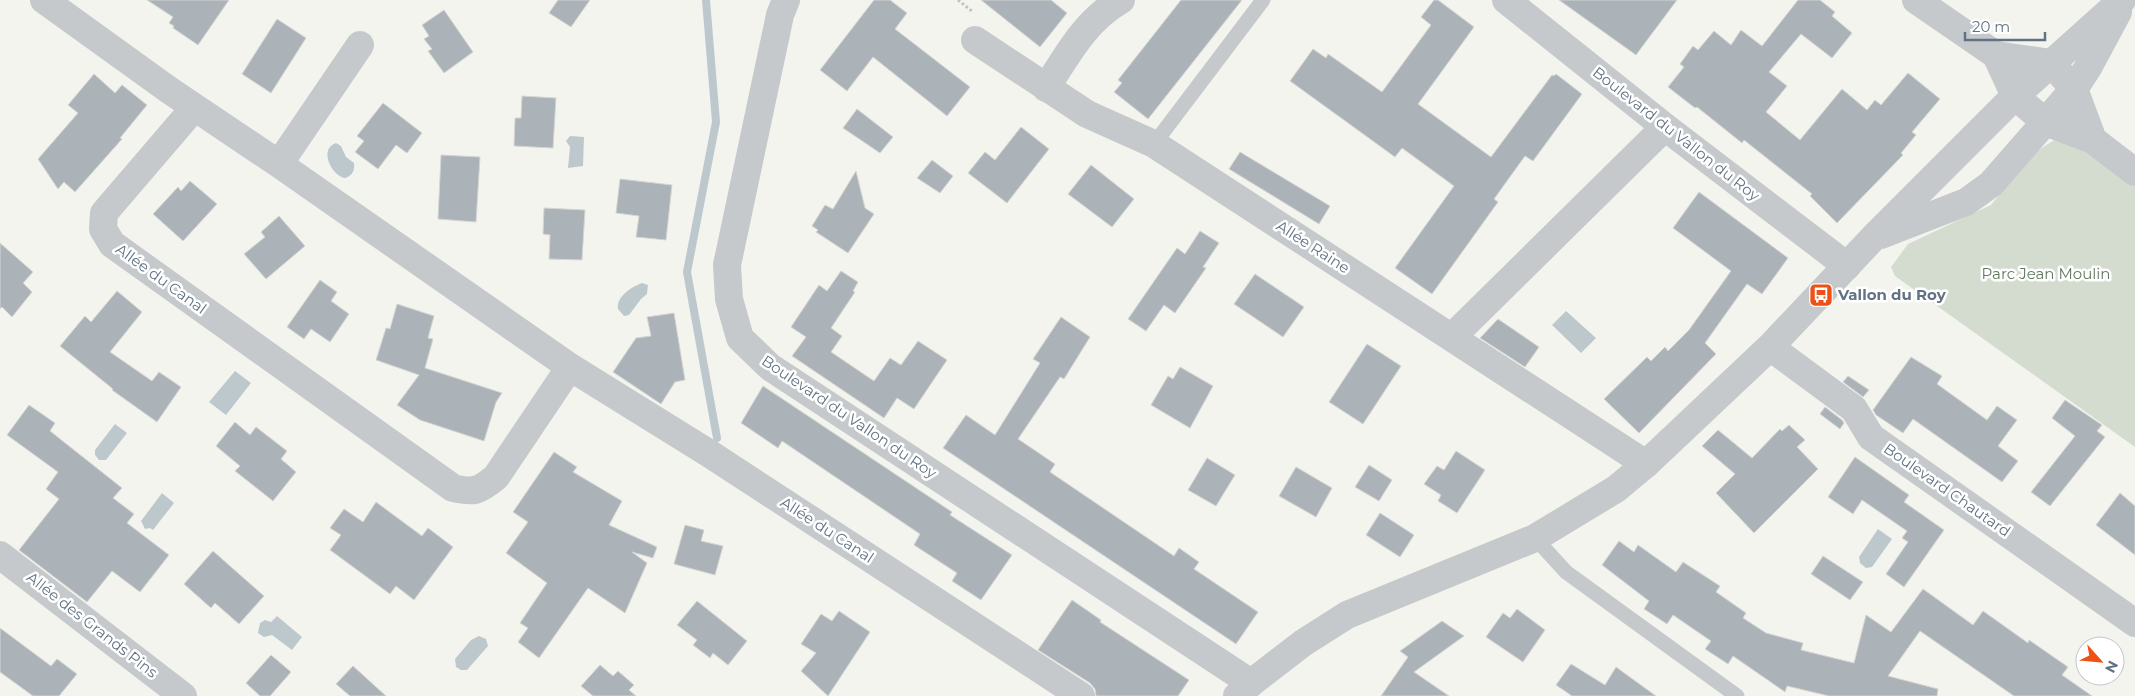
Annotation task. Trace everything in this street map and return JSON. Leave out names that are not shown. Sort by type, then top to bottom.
[{"type":"street","points":[[44,0],[194,108]]},
{"type":"street","name":"Boulevard du Vallon du Roy","points":[[786,0],[780,15],[727,264],[729,299],[740,338],[770,367],[1244,690]]},
{"type":"street","name":"Boulevard du Vallon du Roy","points":[[1506,0],[1666,127],[1848,266]]},
{"type":"street","points":[[1916,0],[1996,55],[2051,63],[2074,89],[2093,140]]},
{"type":"street","points":[[1244,690],[1303,643],[1347,615],[1535,538],[1616,489],[1646,464],[1770,347],[1873,238],[2015,96],[2124,0]]},
{"type":"street","points":[[1873,238],[1966,202],[1991,184],[2074,89],[2090,66],[2124,0]]},
{"type":"street","points":[[1046,88],[1078,38],[1105,3]]},
{"type":"street","name":"Allée Raine","points":[[975,40],[1087,114],[1154,144],[1646,464]]},
{"type":"street","points":[[279,164],[360,45]]},
{"type":"street","points":[[1996,55],[2015,96],[2045,122],[2093,140],[2135,172]]},
{"type":"street","name":"Allée du Canal","points":[[570,367],[496,477],[483,488],[470,492],[453,488],[112,244],[103,229],[104,213],[194,108],[279,164],[570,367],[710,454],[1081,696]]},
{"type":"street","points":[[1452,337],[1666,127]]},
{"type":"street","name":"Boulevard Chautard","points":[[1770,347],[1854,409],[1871,437],[2135,622]]},
{"type":"street","name":"Allée des Grands Pins","points":[[0,555],[183,696]]},
{"type":"lane","points":[[1154,144],[1263,0]]},
{"type":"lane","points":[[1535,538],[1566,572],[1737,696]]},
{"type":"green space","name":"Parc Jean Moulin","points":[[2059,137],[2084,146],[2135,184],[2135,447],[1895,276],[1891,267],[1908,244],[1991,205],[2031,155]]},
{"type":"shaded area","points":[[570,136],[584,137],[583,166],[568,168],[570,147],[566,141]]},
{"type":"shaded area","points":[[336,143],[341,146],[346,157],[354,163],[352,173],[345,178],[336,173],[329,162],[328,151]]},
{"type":"shaded area","points":[[642,283],[648,285],[647,294],[629,315],[624,316],[618,309],[619,300],[633,287]]},
{"type":"shaded area","points":[[1566,311],[1596,338],[1581,353],[1552,325]]},
{"type":"shaded area","points":[[235,371],[251,383],[226,415],[209,402]]},
{"type":"shaded area","points":[[115,424],[127,433],[106,460],[99,460],[95,455],[95,450]]},
{"type":"shaded area","points":[[162,493],[174,503],[153,530],[150,528],[145,529],[141,521]]},
{"type":"shaded area","points":[[1878,529],[1892,539],[1872,567],[1866,568],[1860,563],[1859,557]]},
{"type":"shaded area","points":[[277,616],[302,637],[292,650],[272,635],[264,637],[258,633],[260,623],[265,620],[271,622]]},
{"type":"shaded area","points":[[479,636],[486,639],[488,646],[467,670],[461,670],[456,667],[455,659],[471,640]]},
{"type":"building","points":[[147,0],[229,0],[198,45],[173,28],[174,26],[169,23],[173,17]]},
{"type":"building","points":[[558,0],[590,0],[571,27],[549,13]]},
{"type":"building","points":[[874,0],[890,0],[907,13],[895,29],[970,87],[947,116],[873,57],[847,91],[820,70]]},
{"type":"building","points":[[981,0],[1051,0],[1067,13],[1040,47]]},
{"type":"building","points":[[1181,0],[1242,0],[1148,119],[1114,92],[1122,83],[1118,80]]},
{"type":"building","points":[[1434,0],[1438,0],[1474,27],[1418,104],[1491,157],[1552,75],[1556,74],[1582,94],[1533,161],[1525,156],[1494,199],[1498,202],[1432,294],[1395,268],[1454,186],[1402,148],[1395,157],[1290,81],[1313,49],[1326,58],[1328,54],[1382,92],[1431,25],[1421,17]]},
{"type":"building","points":[[1559,0],[1677,0],[1636,55]]},
{"type":"building","points":[[1798,0],[1820,0],[1835,12],[1832,16],[1852,33],[1832,58],[1801,34],[1769,72],[1787,86],[1766,112],[1800,140],[1842,89],[1867,110],[1875,100],[1881,105],[1908,73],[1940,99],[1912,132],[1916,135],[1901,153],[1903,155],[1837,223],[1810,196],[1812,194],[1744,140],[1742,143],[1697,107],[1695,108],[1668,87],[1684,67],[1680,64],[1693,46],[1698,50],[1714,31],[1731,45],[1741,30],[1762,46]]},
{"type":"building","points":[[444,10],[473,52],[444,73],[428,51],[432,49],[424,39],[429,36],[422,25]]},
{"type":"building","points":[[277,19],[306,38],[271,93],[242,74]]},
{"type":"building","points":[[94,74],[115,93],[122,85],[147,105],[120,138],[122,139],[75,192],[64,182],[58,189],[38,159],[78,113],[68,105]]},
{"type":"building","points":[[522,96],[556,98],[553,148],[514,146],[515,118],[521,118]]},
{"type":"building","points":[[383,103],[422,133],[407,153],[396,145],[378,169],[355,152],[364,141],[357,136]]},
{"type":"building","points":[[857,109],[893,137],[880,153],[843,128]]},
{"type":"building","points":[[1021,127],[1049,149],[1007,203],[968,173],[985,152],[995,160]]},
{"type":"building","points":[[1240,152],[1330,206],[1319,224],[1229,169]]},
{"type":"building","points":[[441,155],[480,157],[476,222],[438,219]]},
{"type":"building","points":[[932,160],[953,176],[940,193],[917,178]]},
{"type":"building","points":[[1091,165],[1134,199],[1112,227],[1068,194]]},
{"type":"building","points":[[856,171],[865,208],[874,214],[848,253],[816,232],[818,230],[812,226],[825,205],[833,209]]},
{"type":"building","points":[[620,179],[672,185],[666,240],[636,237],[639,216],[616,213]]},
{"type":"building","points":[[190,181],[217,204],[183,241],[153,214],[178,187],[181,191]]},
{"type":"building","points":[[1699,192],[1788,258],[1762,294],[1747,284],[1705,343],[1716,354],[1639,433],[1604,399],[1647,357],[1651,361],[1665,347],[1668,351],[1689,330],[1731,271],[1673,228]]},
{"type":"building","points":[[544,208],[585,210],[582,260],[549,259],[550,235],[543,234]]},
{"type":"building","points":[[279,216],[305,246],[266,279],[244,254],[265,237],[261,232]]},
{"type":"building","points":[[1200,231],[1219,243],[1203,267],[1206,268],[1175,313],[1164,305],[1146,331],[1128,319],[1177,248],[1185,254]]},
{"type":"building","points":[[0,243],[33,272],[23,283],[32,292],[12,317],[2,307],[0,309]]},
{"type":"building","points":[[841,271],[858,282],[853,291],[855,292],[831,328],[842,336],[831,352],[874,381],[890,358],[901,365],[918,341],[947,360],[914,409],[897,398],[884,418],[792,356],[806,337],[791,327],[819,285],[827,291]]},
{"type":"building","points":[[1255,274],[1304,307],[1283,337],[1234,304]]},
{"type":"building","points":[[320,280],[337,292],[331,301],[349,314],[330,342],[311,329],[304,339],[287,327]]},
{"type":"building","points":[[117,291],[142,312],[110,352],[152,381],[159,372],[181,387],[157,422],[112,390],[60,346],[85,316],[91,322]]},
{"type":"building","points":[[397,304],[434,316],[428,338],[433,339],[425,368],[502,393],[496,402],[484,441],[420,420],[397,405],[419,375],[376,360],[386,328],[390,329]]},
{"type":"building","points":[[674,313],[685,380],[675,382],[661,404],[613,372],[636,338],[651,336],[647,317]]},
{"type":"building","points":[[1061,317],[1090,337],[1064,379],[1060,377],[1018,439],[1055,464],[1050,472],[1174,556],[1179,548],[1199,562],[1194,569],[1258,612],[1236,644],[943,448],[966,415],[995,435],[1040,363],[1033,359]]},
{"type":"building","points":[[1498,319],[1539,347],[1525,367],[1480,338]]},
{"type":"building","points":[[1367,344],[1401,366],[1363,424],[1329,402]]},
{"type":"building","points":[[1911,357],[1942,376],[1937,384],[1987,420],[1997,406],[2017,420],[1998,446],[2018,461],[2002,482],[1913,419],[1903,433],[1876,415],[1873,410]]},
{"type":"building","points":[[1180,367],[1213,386],[1190,428],[1151,405],[1168,376],[1173,379]]},
{"type":"building","points":[[1848,376],[1869,390],[1863,397],[1843,382]]},
{"type":"building","points":[[763,386],[952,512],[950,515],[1012,555],[981,600],[952,581],[957,573],[914,545],[920,534],[782,441],[778,448],[741,423]]},
{"type":"building","points":[[2065,400],[2102,425],[2097,431],[2105,437],[2050,506],[2031,492],[2075,436],[2052,418]]},
{"type":"building","points":[[29,405],[55,423],[50,431],[122,488],[113,498],[134,514],[127,523],[169,555],[140,592],[112,571],[87,602],[19,550],[59,499],[46,489],[58,472],[7,435]]},
{"type":"building","points":[[1825,407],[1842,420],[1844,423],[1840,429],[1820,414]]},
{"type":"building","points":[[235,422],[250,435],[256,427],[287,451],[281,459],[296,472],[273,501],[235,471],[240,466],[216,446]]},
{"type":"building","points":[[1789,425],[1805,440],[1797,447],[1818,469],[1754,533],[1716,493],[1735,474],[1702,446],[1718,430],[1752,458],[1780,429],[1782,431]]},
{"type":"building","points":[[1456,451],[1485,470],[1457,513],[1438,501],[1441,495],[1424,484],[1437,466],[1444,470]]},
{"type":"building","points":[[554,452],[577,467],[573,472],[622,501],[609,525],[657,547],[653,558],[632,552],[647,563],[625,613],[588,588],[539,658],[518,642],[528,628],[520,623],[547,583],[506,553],[528,522],[513,512]]},
{"type":"building","points":[[1855,457],[1909,495],[1904,502],[1944,530],[1904,587],[1886,574],[1908,542],[1902,538],[1907,531],[1862,500],[1853,514],[1828,497]]},
{"type":"building","points":[[1207,458],[1235,475],[1216,506],[1188,490]]},
{"type":"building","points":[[1369,465],[1392,480],[1379,501],[1355,487]]},
{"type":"building","points":[[1296,467],[1332,488],[1316,517],[1279,496]]},
{"type":"building","points":[[2120,493],[2135,506],[2135,555],[2096,525]]},
{"type":"building","points":[[376,502],[422,536],[428,528],[453,547],[414,600],[396,586],[390,594],[330,550],[341,535],[330,528],[344,509],[363,522]]},
{"type":"building","points":[[1380,513],[1414,535],[1400,557],[1366,535]]},
{"type":"building","points":[[685,525],[704,530],[701,541],[723,546],[715,575],[674,564]]},
{"type":"building","points":[[1619,541],[1634,552],[1638,545],[1676,572],[1683,562],[1720,586],[1716,592],[1746,613],[1743,618],[1766,633],[1803,643],[1801,650],[1854,663],[1866,615],[1891,632],[1923,589],[1973,625],[1983,611],[2028,643],[2029,640],[2068,667],[2062,675],[2075,686],[2092,696],[2014,696],[1920,631],[1888,676],[1938,689],[1937,696],[1829,696],[1787,686],[1785,692],[1733,656],[1728,664],[1705,649],[1711,641],[1673,615],[1667,624],[1644,609],[1649,601],[1602,565]]},
{"type":"building","points":[[213,551],[264,596],[239,624],[215,603],[211,608],[184,584]]},
{"type":"building","points":[[1823,556],[1863,582],[1850,600],[1811,574]]},
{"type":"building","points":[[1072,600],[1101,620],[1100,622],[1189,680],[1178,696],[1096,696],[1095,689],[1090,683],[1038,650]]},
{"type":"building","points":[[697,601],[747,641],[728,665],[713,653],[710,658],[693,645],[697,640],[677,625]]},
{"type":"building","points":[[1517,609],[1545,630],[1523,662],[1486,637],[1503,613],[1510,618]]},
{"type":"building","points":[[839,611],[870,632],[828,696],[801,671],[816,653],[801,644],[821,614],[832,621]]},
{"type":"building","points":[[1442,621],[1464,636],[1414,672],[1449,696],[1381,696],[1408,657],[1400,651]]},
{"type":"building","points":[[0,628],[51,666],[57,659],[77,674],[59,696],[33,696],[0,672]]},
{"type":"building","points":[[271,655],[291,672],[270,696],[260,696],[246,683]]},
{"type":"building","points":[[1571,664],[1605,685],[1616,667],[1656,696],[1572,696],[1556,685]]},
{"type":"building","points":[[600,665],[613,676],[618,671],[634,685],[629,690],[636,696],[593,696],[581,686]]},
{"type":"building","points":[[353,666],[386,696],[350,696],[336,684]]},
{"type":"waterway","points":[[706,0],[716,122],[687,272],[717,438]]},
{"type":"place","name":"Vallon du Roy","points":[[1821,295]]}]
